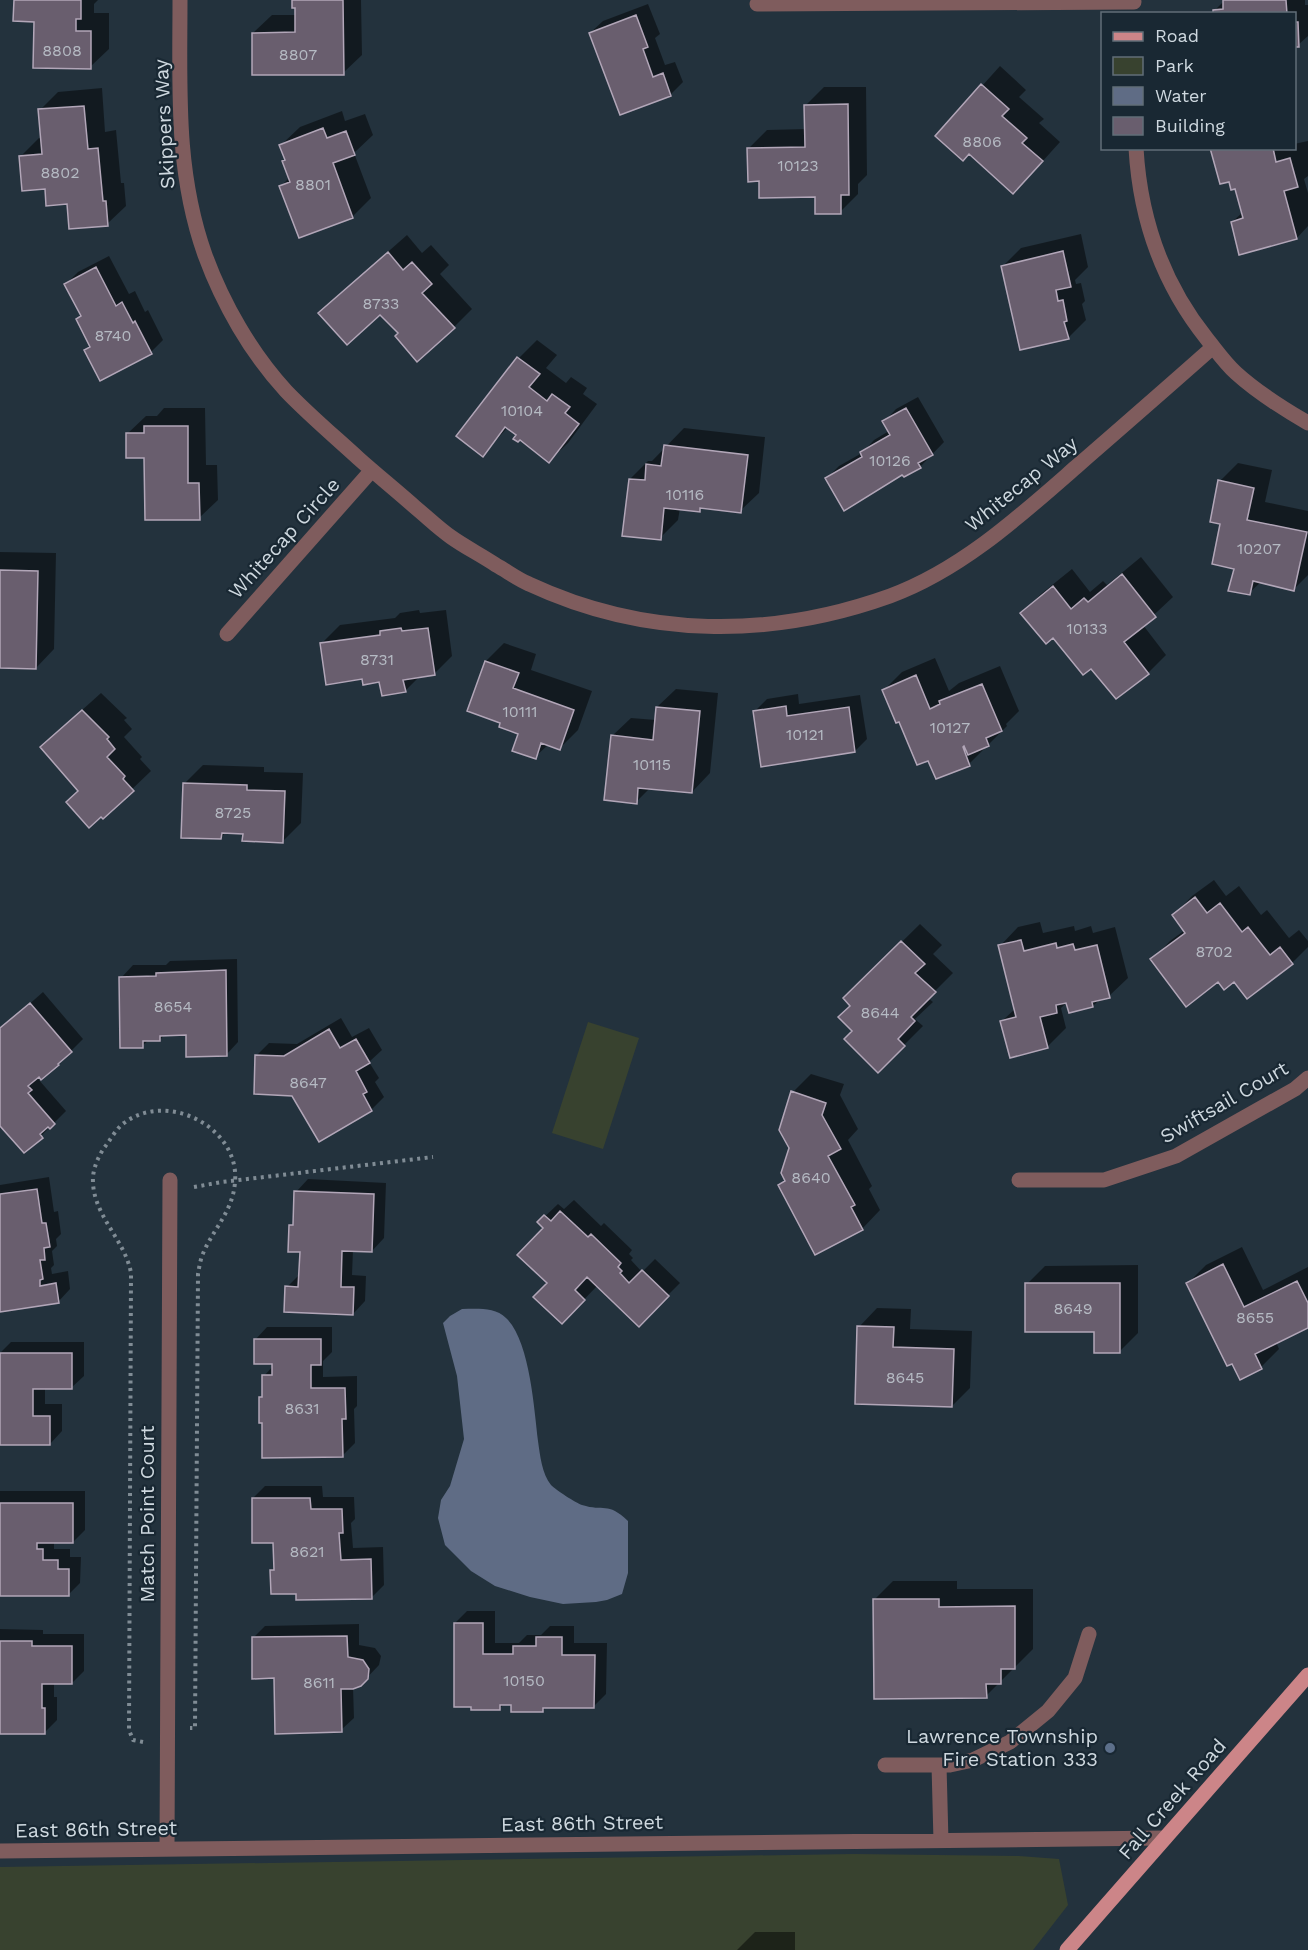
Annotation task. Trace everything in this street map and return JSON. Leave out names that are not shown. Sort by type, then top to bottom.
[{"type":"main road","name":"Fall Creek Road","points":[[1067,1950],[1308,1675]]},
{"type":"street","name":"Skippers Way","points":[[180,0],[180,116],[183,166],[192,213],[212,272],[249,344],[277,381],[310,415],[372,471]]},
{"type":"street","points":[[757,4],[1134,5]]},
{"type":"street","points":[[1136,150],[1143,206],[1157,253],[1185,310],[1235,372],[1271,402],[1308,423]]},
{"type":"street","name":"Whitecap Way","points":[[372,471],[448,536],[526,583],[582,605],[686,627],[746,627],[836,614],[921,582],[1010,525],[1213,347]]},
{"type":"street","name":"Whitecap Circle","points":[[227,634],[372,471]]},
{"type":"street","name":"Swiftsail Court","points":[[1019,1180],[1104,1180],[1176,1156],[1294,1089],[1308,1078]]},
{"type":"street","name":"Match Point Court","points":[[167,1849],[170,1186]]},
{"type":"street","points":[[885,1765],[950,1765],[973,1760],[1010,1742],[1048,1711],[1075,1678],[1089,1634]]},
{"type":"street","points":[[939,1765],[941,1841]]},
{"type":"street","name":"East 86th Street","points":[[0,1851],[1165,1838]]},
{"type":"path","points":[[170,1186],[433,1157]]},
{"type":"green space","points":[[588,1022],[639,1038],[603,1149],[552,1133]]},
{"type":"green space","points":[[854,1854],[1019,1856],[1059,1859],[1068,1905],[1033,1950],[0,1950],[0,1867]]},
{"type":"water","points":[[462,1309],[486,1309],[502,1314],[521,1342],[529,1376],[541,1458],[545,1475],[551,1485],[579,1504],[610,1509],[628,1521],[628,1573],[622,1594],[596,1602],[563,1604],[530,1597],[495,1586],[471,1571],[445,1545],[438,1518],[441,1500],[450,1486],[464,1439],[457,1376],[443,1323]]},
{"type":"building","points":[[14,0],[81,0],[81,19],[76,19],[76,31],[91,31],[91,69],[33,68],[34,22],[13,21]]},
{"type":"building","points":[[292,0],[343,0],[344,75],[252,75],[252,33],[295,32],[295,8],[292,8]]},
{"type":"building","points":[[1223,0],[1286,0],[1287,12],[1213,12],[1213,10],[1223,9]]},
{"type":"building","points":[[636,15],[648,47],[643,49],[653,77],[663,73],[671,96],[620,115],[589,33]]},
{"type":"building","points":[[1296,22],[1298,22],[1299,47],[1296,47]]},
{"type":"building","points":[[981,84],[1009,109],[1002,116],[1027,138],[1022,143],[1043,161],[1013,194],[969,154],[963,161],[935,136]]},
{"type":"building","points":[[848,104],[849,195],[841,195],[841,214],[815,214],[815,197],[759,198],[759,181],[748,182],[747,148],[805,147],[804,105]]},
{"type":"building","points":[[84,106],[88,149],[98,148],[108,226],[69,229],[67,204],[46,206],[45,189],[22,191],[19,156],[42,154],[38,109]]},
{"type":"building","points":[[323,128],[327,138],[346,131],[355,155],[333,163],[353,218],[299,238],[279,186],[290,182],[279,145]]},
{"type":"building","points":[[1211,150],[1273,150],[1276,162],[1290,158],[1298,187],[1284,191],[1297,239],[1239,255],[1231,222],[1243,218],[1235,189],[1231,190],[1229,182],[1220,184]]},
{"type":"building","points":[[1063,251],[1071,287],[1056,290],[1058,301],[1063,300],[1067,321],[1064,322],[1069,339],[1020,350],[1001,266]]},
{"type":"building","points":[[388,252],[403,270],[412,262],[432,284],[422,293],[455,328],[417,362],[395,336],[398,333],[380,315],[347,345],[318,313]]},
{"type":"building","points":[[96,267],[116,306],[122,302],[152,354],[100,381],[84,350],[90,347],[76,319],[81,316],[64,284]]},
{"type":"building","points":[[517,357],[540,374],[529,387],[547,401],[552,394],[570,407],[565,413],[579,424],[549,463],[520,440],[518,442],[513,439],[516,435],[505,427],[483,457],[456,436]]},
{"type":"building","points":[[906,408],[933,455],[918,463],[921,468],[904,477],[902,475],[844,511],[825,478],[862,457],[860,452],[890,435],[882,421]]},
{"type":"building","points":[[144,426],[188,426],[188,483],[199,483],[200,520],[145,520],[144,458],[126,458],[126,433],[144,433]]},
{"type":"building","points":[[664,445],[748,455],[741,513],[700,508],[700,512],[664,508],[661,540],[622,536],[629,479],[645,480],[646,464],[661,466]]},
{"type":"building","points":[[1218,480],[1254,488],[1247,520],[1307,532],[1294,591],[1253,581],[1250,595],[1228,591],[1234,569],[1212,564],[1220,524],[1210,522]]},
{"type":"building","points":[[0,570],[38,571],[36,669],[0,668]]},
{"type":"building","points":[[1122,574],[1156,617],[1124,642],[1149,674],[1116,699],[1091,669],[1083,675],[1053,638],[1046,644],[1020,613],[1053,586],[1071,609],[1084,598],[1088,602]]},
{"type":"building","points":[[401,628],[402,631],[428,628],[435,675],[403,680],[406,692],[382,696],[379,682],[363,685],[362,679],[326,685],[320,643],[380,635],[380,631]]},
{"type":"building","points":[[485,661],[519,673],[513,688],[574,710],[560,750],[541,743],[536,759],[512,751],[518,734],[499,727],[500,723],[467,711]]},
{"type":"building","points":[[916,675],[930,709],[940,704],[939,701],[982,684],[1002,731],[986,738],[989,746],[968,755],[964,746],[970,766],[936,779],[928,761],[917,765],[899,722],[896,723],[882,690]]},
{"type":"building","points":[[786,706],[787,716],[849,707],[855,752],[761,767],[753,711]]},
{"type":"building","points":[[656,707],[700,711],[692,793],[638,788],[637,804],[604,800],[611,735],[653,740]]},
{"type":"building","points":[[82,710],[109,737],[107,739],[115,749],[107,757],[125,776],[123,779],[134,791],[103,819],[101,817],[89,828],[66,802],[78,791],[40,747]]},
{"type":"building","points":[[183,783],[247,785],[247,790],[285,791],[283,843],[242,841],[243,834],[222,833],[221,839],[181,838]]},
{"type":"building","points":[[1195,897],[1207,913],[1220,903],[1242,932],[1248,927],[1270,955],[1280,947],[1293,964],[1247,999],[1234,982],[1224,990],[1218,982],[1186,1007],[1150,959],[1185,933],[1172,915]]},
{"type":"building","points":[[1021,940],[1024,951],[1056,943],[1057,948],[1073,944],[1075,950],[1097,945],[1110,998],[1092,1002],[1093,1007],[1069,1013],[1066,1003],[1056,1005],[1057,1013],[1040,1017],[1048,1048],[1010,1058],[1000,1021],[1016,1017],[998,945]]},
{"type":"building","points":[[901,941],[925,964],[915,973],[936,992],[911,1017],[915,1021],[898,1039],[905,1046],[878,1073],[844,1039],[852,1031],[838,1017],[850,1006],[843,998]]},
{"type":"building","points":[[226,970],[227,1056],[186,1057],[186,1035],[160,1036],[160,1041],[143,1041],[143,1048],[120,1048],[119,977]]},
{"type":"building","points":[[30,1003],[72,1052],[41,1080],[39,1077],[28,1086],[32,1090],[28,1093],[55,1124],[40,1134],[43,1138],[24,1153],[0,1126],[0,1028]]},
{"type":"building","points":[[329,1029],[340,1048],[356,1039],[370,1063],[356,1071],[367,1092],[363,1094],[372,1111],[319,1142],[292,1096],[254,1094],[255,1055],[284,1056]]},
{"type":"building","points":[[791,1091],[826,1103],[822,1115],[841,1149],[828,1156],[855,1205],[851,1207],[863,1230],[815,1255],[778,1185],[785,1181],[781,1173],[789,1148],[779,1130]]},
{"type":"building","points":[[37,1189],[42,1223],[46,1223],[50,1247],[44,1248],[45,1260],[40,1260],[43,1279],[40,1280],[40,1286],[56,1283],[59,1303],[0,1312],[0,1194]]},
{"type":"building","points":[[294,1191],[374,1194],[372,1252],[342,1251],[341,1287],[354,1287],[353,1315],[284,1312],[285,1286],[298,1287],[300,1252],[288,1252],[289,1225],[293,1225]]},
{"type":"building","points":[[560,1211],[588,1237],[591,1234],[621,1263],[618,1267],[622,1271],[620,1273],[629,1283],[642,1270],[669,1296],[639,1327],[587,1277],[575,1290],[585,1300],[562,1324],[533,1297],[547,1283],[517,1255],[543,1228],[537,1222],[544,1215],[551,1221]]},
{"type":"building","points":[[1223,1264],[1244,1307],[1297,1281],[1308,1303],[1308,1328],[1255,1354],[1262,1369],[1240,1380],[1232,1364],[1227,1366],[1186,1283]]},
{"type":"building","points":[[1025,1283],[1120,1283],[1120,1353],[1094,1353],[1094,1332],[1025,1332]]},
{"type":"building","points":[[857,1326],[894,1327],[893,1347],[954,1349],[952,1407],[855,1404]]},
{"type":"building","points":[[254,1339],[321,1339],[321,1365],[311,1365],[311,1388],[345,1388],[346,1419],[342,1419],[343,1457],[262,1458],[259,1397],[262,1397],[262,1375],[272,1375],[272,1364],[254,1364]]},
{"type":"building","points":[[0,1353],[72,1353],[72,1389],[33,1389],[33,1416],[50,1416],[50,1445],[0,1445]]},
{"type":"building","points":[[252,1498],[310,1498],[311,1509],[342,1509],[343,1533],[339,1533],[341,1560],[371,1559],[372,1599],[296,1600],[296,1594],[271,1594],[270,1570],[274,1570],[273,1543],[252,1543]]},
{"type":"building","points":[[0,1503],[73,1503],[73,1543],[37,1543],[37,1549],[43,1549],[43,1560],[58,1560],[58,1569],[69,1569],[69,1596],[0,1596]]},
{"type":"building","points":[[873,1599],[939,1599],[939,1607],[1015,1606],[1015,1669],[1001,1669],[1001,1684],[986,1684],[987,1698],[874,1699]]},
{"type":"building","points":[[454,1623],[483,1623],[483,1654],[513,1654],[513,1646],[536,1646],[536,1637],[562,1637],[562,1655],[595,1655],[594,1708],[543,1708],[543,1712],[511,1712],[511,1705],[500,1705],[500,1710],[471,1710],[471,1707],[454,1707]]},
{"type":"building","points":[[347,1636],[348,1657],[363,1660],[369,1669],[368,1679],[361,1686],[341,1689],[342,1732],[275,1734],[274,1678],[252,1679],[252,1637]]},
{"type":"building","points":[[0,1641],[32,1641],[32,1646],[72,1646],[72,1684],[42,1684],[45,1734],[0,1734]]},
{"type":"place","name":"Lawrence Township Fire Station 333","points":[[1110,1748]]}]
